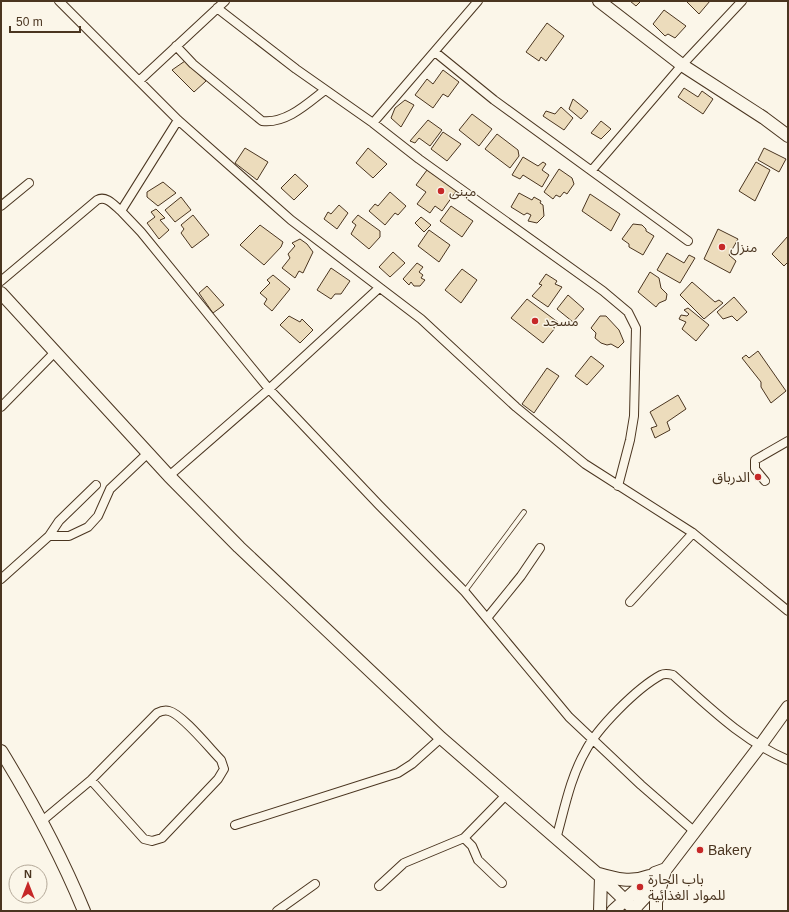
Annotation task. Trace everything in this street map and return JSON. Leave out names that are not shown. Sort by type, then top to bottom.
[{"type":"street","points":[[59,1],[178,120],[291,220],[421,320],[516,407],[585,464],[693,533],[788,611]]},
{"type":"street","points":[[139,81],[225,1]]},
{"type":"street","points":[[373,123],[478,1]]},
{"type":"street","points":[[599,1],[682,65],[764,118],[788,136]]},
{"type":"street","points":[[592,170],[682,65],[742,1]]},
{"type":"street","points":[[217,8],[284,61],[373,123],[419,159],[603,290],[632,317],[636,328],[634,409],[630,440],[618,486]]},
{"type":"street","points":[[176,46],[193,64],[262,121],[274,122],[282,119],[325,90]]},
{"type":"street","points":[[435,52],[494,100],[688,241]]},
{"type":"street","points":[[121,211],[178,120]]},
{"type":"street","points":[[1,206],[29,183]]},
{"type":"street","points":[[1,281],[97,200],[100,198],[106,199],[121,211],[141,232],[269,389],[379,505],[465,592],[568,717],[641,785],[695,832]]},
{"type":"street","points":[[169,476],[269,389],[378,288]]},
{"type":"street","points":[[1,293],[169,476],[238,546],[441,738],[598,875],[634,910],[695,832],[788,707]]},
{"type":"street","points":[[1,406],[55,352]]},
{"type":"street","points":[[765,481],[755,469],[755,460],[788,441]]},
{"type":"street","points":[[49,536],[69,536],[88,527],[98,516],[110,489],[148,453]]},
{"type":"street","points":[[1,579],[49,536],[59,522],[96,485]]},
{"type":"street","points":[[630,602],[693,533]]},
{"type":"street","points":[[487,618],[521,576],[540,548]]},
{"type":"street","points":[[556,839],[584,753],[593,739],[639,691],[662,674],[673,675],[735,730],[760,746],[788,760]]},
{"type":"street","points":[[42,821],[91,780],[158,713],[162,711],[168,711],[179,716],[221,760],[224,769],[218,779],[162,838],[152,842],[144,839],[91,780]]},
{"type":"street","points":[[235,825],[398,774],[412,764],[441,738]]},
{"type":"street","points":[[1,751],[62,858],[84,911]]},
{"type":"street","points":[[378,886],[404,863],[464,838],[506,795]]},
{"type":"street","points":[[464,838],[472,846],[478,860],[502,883]]},
{"type":"street","points":[[598,875],[624,881],[642,879],[661,874]]},
{"type":"street","points":[[612,911],[624,900],[661,874]]},
{"type":"street","points":[[656,911],[656,902],[661,874]]},
{"type":"street","points":[[598,875],[600,911]]},
{"type":"street","points":[[277,911],[315,884]]},
{"type":"lane","points":[[465,592],[524,512]]},
{"type":"building","points":[[630,1],[641,1],[636,6]]},
{"type":"building","points":[[686,1],[710,1],[699,14]]},
{"type":"building","points":[[664,10],[686,26],[675,38],[668,34],[665,36],[653,24]]},
{"type":"building","points":[[547,23],[564,36],[546,61],[541,57],[539,61],[526,52]]},
{"type":"building","points":[[185,61],[206,81],[194,92],[172,70]]},
{"type":"building","points":[[443,70],[459,82],[448,97],[443,94],[433,108],[415,95],[427,79],[433,84]]},
{"type":"building","points":[[684,88],[698,97],[702,91],[713,99],[703,114],[678,97]]},
{"type":"building","points":[[573,99],[588,111],[581,119],[569,109]]},
{"type":"building","points":[[405,100],[414,105],[401,127],[391,118],[395,108]]},
{"type":"building","points":[[561,107],[573,118],[564,130],[543,116],[546,111],[555,114]]},
{"type":"building","name":"مبنى","points":[[472,114],[492,129],[479,146],[459,130]]},
{"type":"building","name":"مبنى","points":[[428,120],[442,130],[430,146],[419,138],[415,143],[410,141]]},
{"type":"building","points":[[601,121],[611,129],[601,139],[591,133]]},
{"type":"building","name":"مبنى","points":[[443,132],[461,144],[447,161],[431,149]]},
{"type":"building","name":"مبنى","points":[[497,134],[518,150],[519,156],[510,168],[485,149]]},
{"type":"building","points":[[245,148],[268,162],[257,180],[235,163]]},
{"type":"building","points":[[368,148],[387,164],[373,178],[356,163]]},
{"type":"building","points":[[764,148],[786,159],[779,172],[758,160]]},
{"type":"building","name":"مبنى","points":[[523,157],[538,166],[543,162],[546,164],[542,170],[549,175],[542,187],[523,175],[520,179],[512,175]]},
{"type":"building","name":"منزل","points":[[756,162],[770,170],[755,201],[739,191]]},
{"type":"building","points":[[559,169],[572,178],[574,184],[567,194],[564,192],[560,197],[556,195],[553,199],[544,192]]},
{"type":"building","name":"مبنى","points":[[427,170],[457,190],[442,211],[435,206],[430,213],[417,204],[426,192],[416,185]]},
{"type":"building","points":[[295,174],[308,186],[294,200],[281,188]]},
{"type":"building","points":[[163,182],[176,193],[158,206],[147,197],[147,192]]},
{"type":"building","points":[[390,192],[406,206],[398,215],[395,213],[385,225],[369,211],[375,204],[378,206]]},
{"type":"building","name":"مبنى","points":[[519,193],[532,200],[534,197],[541,201],[540,203],[543,205],[544,216],[537,223],[528,221],[531,215],[527,213],[524,215],[511,207]]},
{"type":"building","points":[[590,194],[620,214],[611,231],[582,211]]},
{"type":"building","points":[[181,197],[191,210],[175,222],[165,210]]},
{"type":"building","points":[[339,205],[348,213],[337,229],[324,219],[328,212],[331,214]]},
{"type":"building","name":"مبنى","points":[[451,206],[473,221],[462,237],[440,221]]},
{"type":"building","points":[[156,209],[165,218],[160,220],[169,230],[159,239],[147,223],[155,217],[151,212]]},
{"type":"building","points":[[193,215],[209,235],[192,248],[181,233],[184,229],[181,225]]},
{"type":"building","points":[[358,215],[380,231],[380,237],[369,249],[351,234],[356,225],[352,222]]},
{"type":"building","name":"مبنى","points":[[421,217],[431,225],[424,232],[415,223]]},
{"type":"building","points":[[633,224],[642,225],[646,231],[654,236],[643,255],[629,247],[629,244],[622,239]]},
{"type":"building","points":[[260,225],[283,242],[281,247],[264,265],[240,245]]},
{"type":"building","name":"منزل","points":[[718,229],[738,239],[729,255],[736,261],[730,273],[704,259]]},
{"type":"building","name":"مبنى","points":[[429,230],[450,245],[439,262],[418,246]]},
{"type":"building","name":"منزل","points":[[788,236],[788,262],[784,266],[772,254]]},
{"type":"building","points":[[300,239],[307,244],[313,252],[303,273],[299,271],[295,278],[282,268],[290,258],[288,254],[295,246],[292,243]]},
{"type":"building","points":[[393,252],[405,263],[390,277],[379,267]]},
{"type":"building","points":[[667,253],[684,263],[689,255],[695,258],[680,283],[657,270]]},
{"type":"building","points":[[417,263],[423,267],[419,272],[423,275],[421,278],[425,280],[420,286],[414,286],[411,282],[409,285],[403,279]]},
{"type":"building","points":[[331,268],[350,281],[341,294],[335,294],[331,299],[317,290]]},
{"type":"building","points":[[462,269],[477,280],[461,303],[445,290]]},
{"type":"building","points":[[650,272],[659,278],[661,288],[667,294],[666,300],[659,303],[656,307],[638,292]]},
{"type":"building","points":[[546,274],[557,281],[555,284],[562,287],[548,307],[532,296],[542,285],[539,284]]},
{"type":"building","points":[[273,275],[290,289],[272,311],[264,304],[267,299],[260,293],[270,283],[267,280]]},
{"type":"building","points":[[692,282],[715,302],[719,300],[723,303],[704,319],[680,295]]},
{"type":"building","points":[[207,286],[224,305],[213,313],[199,293]]},
{"type":"building","points":[[568,295],[584,309],[573,322],[557,309]]},
{"type":"building","points":[[734,297],[747,312],[737,321],[732,316],[723,319],[717,312]]},
{"type":"building","name":"مسجد","points":[[527,299],[559,323],[543,343],[511,318]]},
{"type":"building","points":[[688,308],[709,325],[696,341],[682,329],[686,322],[679,319],[681,315],[687,316],[689,314],[684,310]]},
{"type":"building","points":[[289,316],[300,322],[302,319],[313,330],[300,343],[280,325]]},
{"type":"building","points":[[600,316],[606,316],[619,330],[624,342],[618,348],[611,344],[607,345],[601,343],[595,338],[596,333],[591,328]]},
{"type":"building","points":[[758,351],[786,391],[771,403],[761,387],[761,382],[742,358],[746,355],[749,358]]},
{"type":"building","points":[[591,356],[604,366],[587,385],[575,376]]},
{"type":"building","points":[[547,368],[559,376],[534,413],[522,404]]},
{"type":"building","points":[[678,395],[686,409],[667,422],[670,430],[655,438],[651,428],[657,426],[650,412]]},
{"type":"place","name":"مبنى","points":[[441,191]]},
{"type":"place","name":"منزل","points":[[722,247]]},
{"type":"place","name":"مسجد","points":[[535,321]]},
{"type":"place","name":"الدرباق","points":[[758,477]]},
{"type":"place","name":"Bakery","points":[[700,850]]},
{"type":"place","name":"باب الحارة للمواد الغذائية","points":[[640,887]]}]
